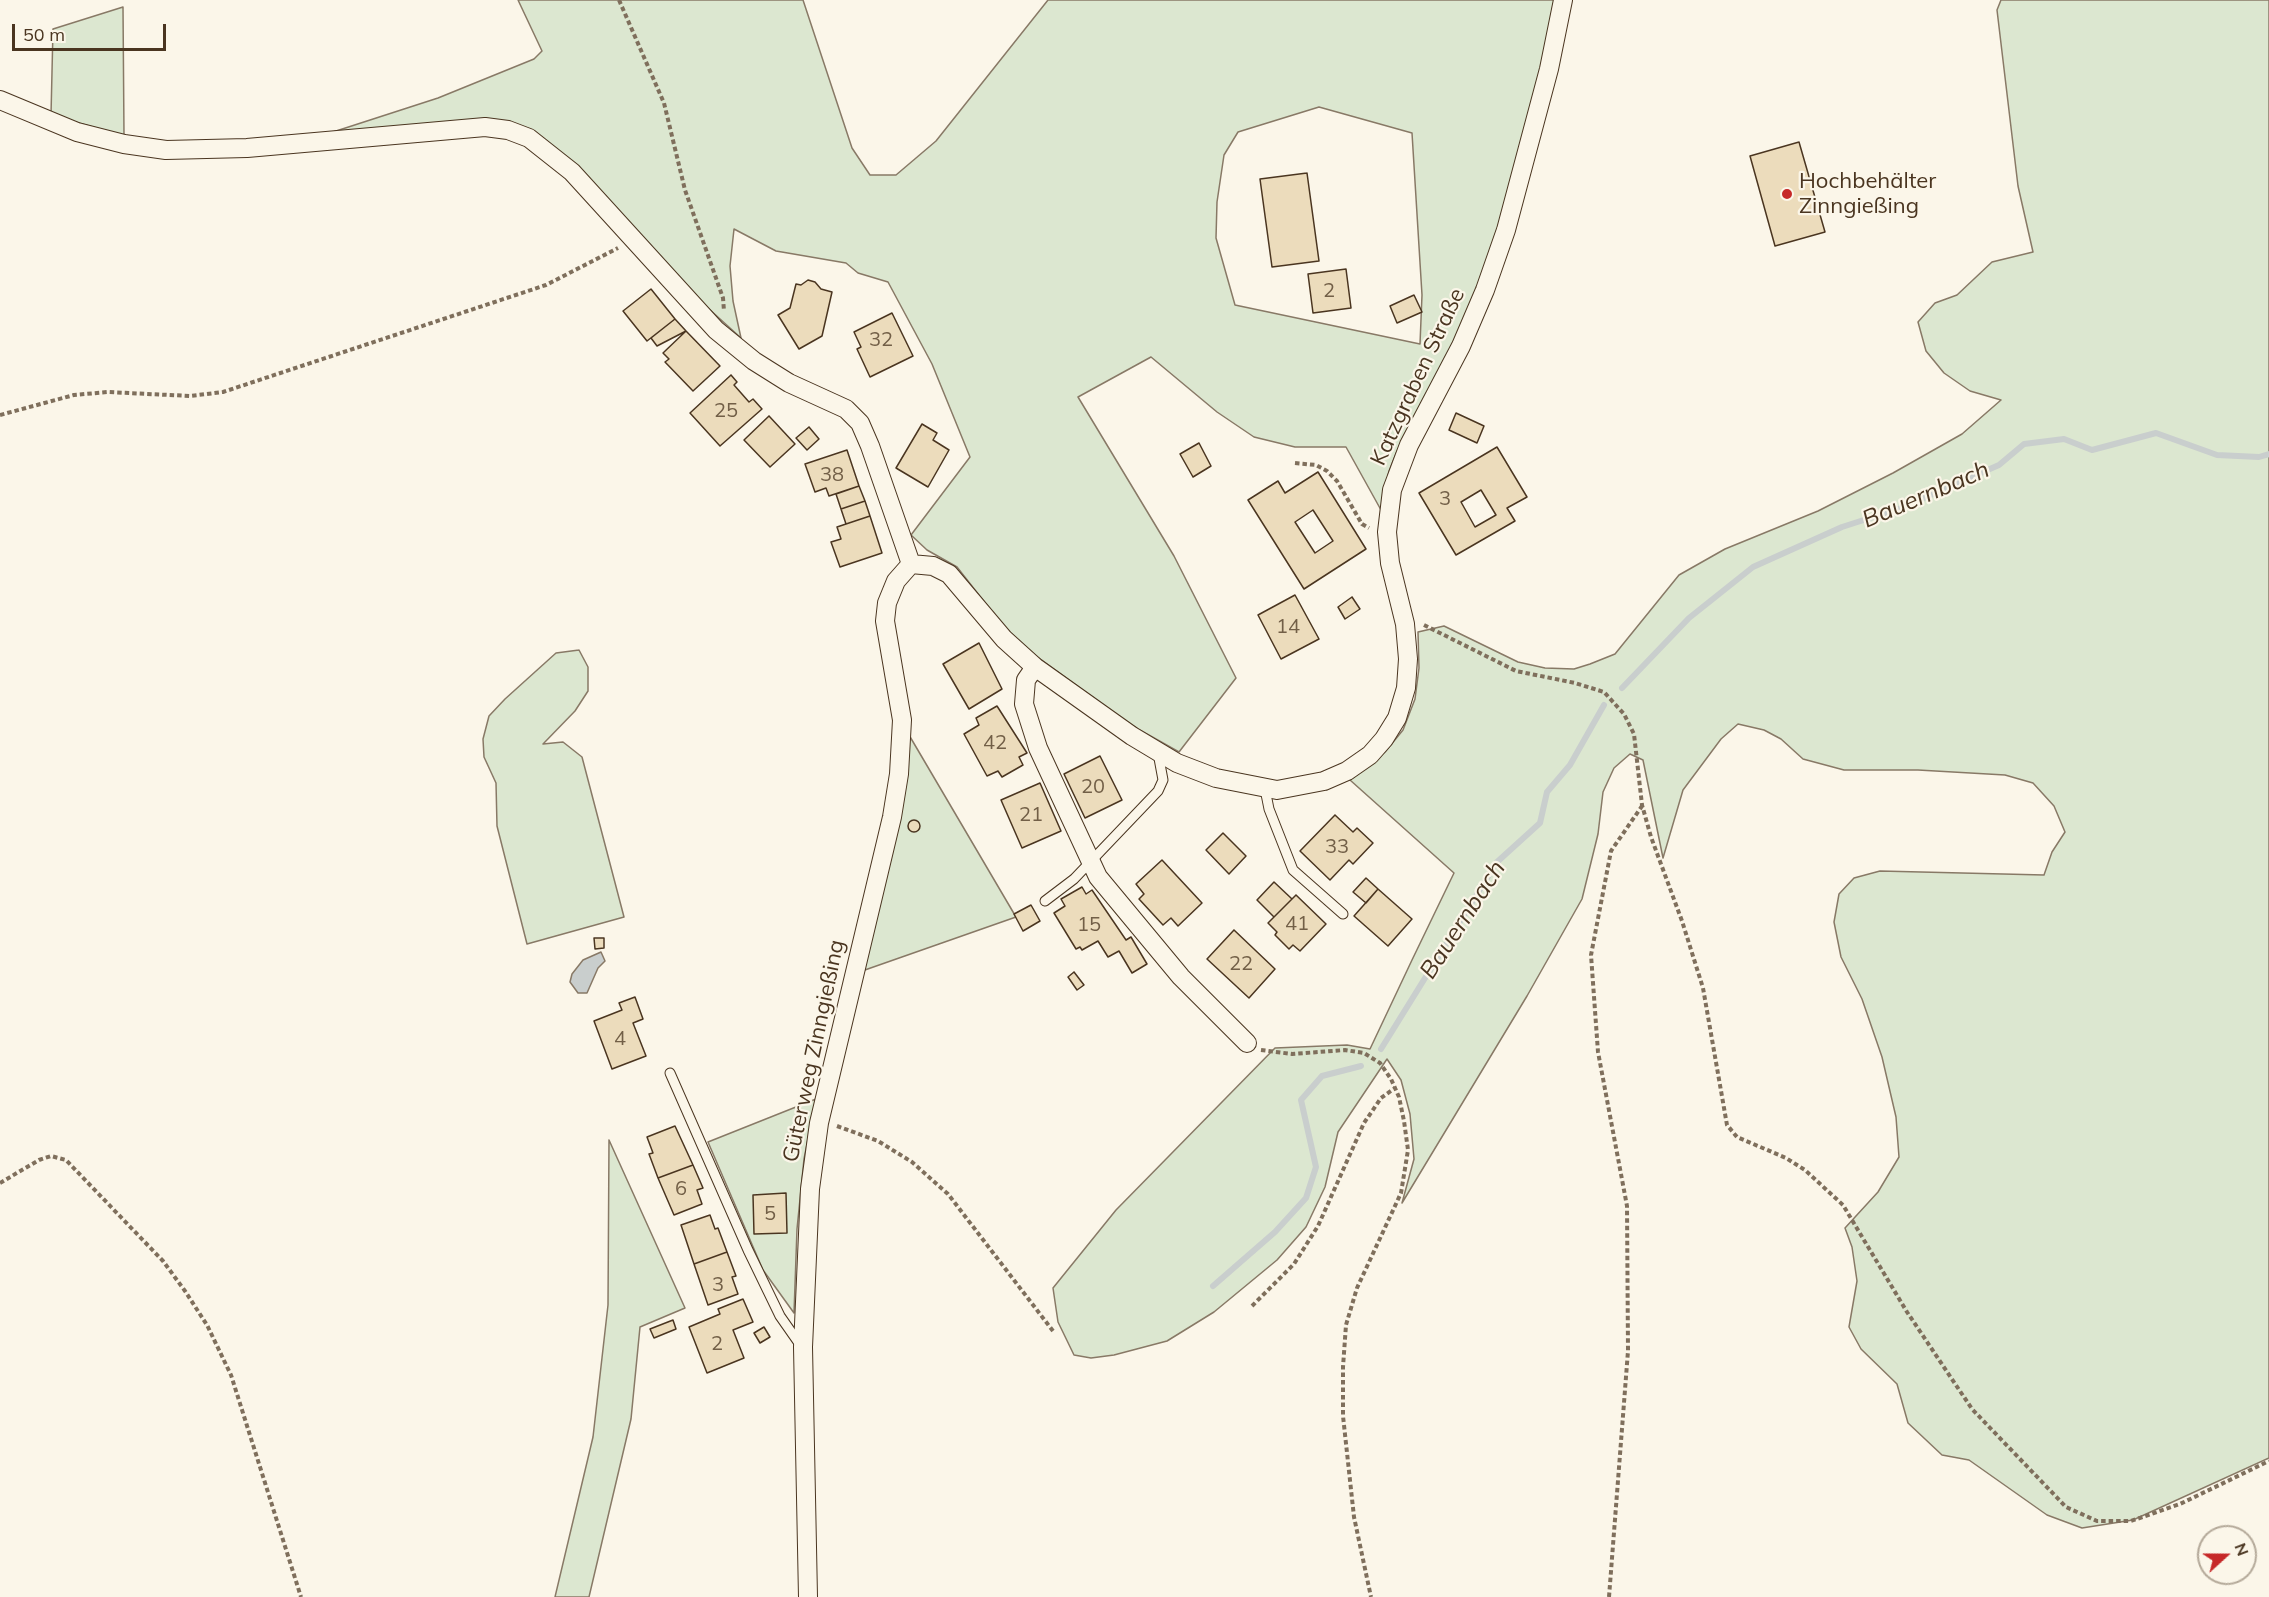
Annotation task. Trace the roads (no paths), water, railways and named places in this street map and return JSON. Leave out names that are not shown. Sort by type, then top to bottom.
[{"type":"street","name":"Katzgraben Straße","points":[[911,564],[933,566],[949,574],[1004,639],[1035,667],[1132,736],[1177,763],[1216,778],[1265,789],[1299,788],[1347,771],[1370,755],[1384,739],[1396,718],[1406,688],[1408,659],[1405,624],[1390,563],[1387,532],[1392,490],[1409,445],[1461,346],[1485,290],[1506,231],[1549,69],[1563,0]]},
{"type":"street","points":[[0,100],[77,132],[124,144],[166,150],[247,148],[486,127],[508,130],[529,138],[551,153],[716,330],[754,361],[789,382],[846,409],[860,423],[911,564]]},
{"type":"street","name":"Güterweg Zinngießing","points":[[808,1597],[803,1347],[810,1189],[819,1123],[892,817],[899,774],[902,720],[885,621],[887,603],[896,581],[911,564]]},
{"type":"street","points":[[1035,667],[1026,680],[1024,704],[1038,748],[1098,877],[1139,929],[1195,992],[1247,1043]]},
{"type":"lane","points":[[1046,901],[1092,862],[1158,791],[1162,780],[1158,751]]},
{"type":"lane","points":[[1265,789],[1269,809],[1293,870],[1343,914]]},
{"type":"lane","points":[[670,1073],[748,1250],[780,1316],[803,1347]]},
{"type":"waterway","name":"Bauernbach","points":[[1622,688],[1689,618],[1753,567],[1842,527],[1901,508],[1999,465],[2024,444],[2064,439],[2092,450],[2156,433],[2217,455],[2259,457],[2269,454]]},
{"type":"waterway","name":"Bauernbach","points":[[1381,1049],[1497,862],[1540,823],[1547,792],[1570,765],[1604,705]]},
{"type":"waterway","name":"Bauernbach","points":[[1213,1286],[1275,1232],[1306,1198],[1316,1167],[1301,1100],[1322,1076],[1361,1066]]},
{"type":"place","name":"Hochbehälter Zinngießing","points":[[1787,194]]}]
